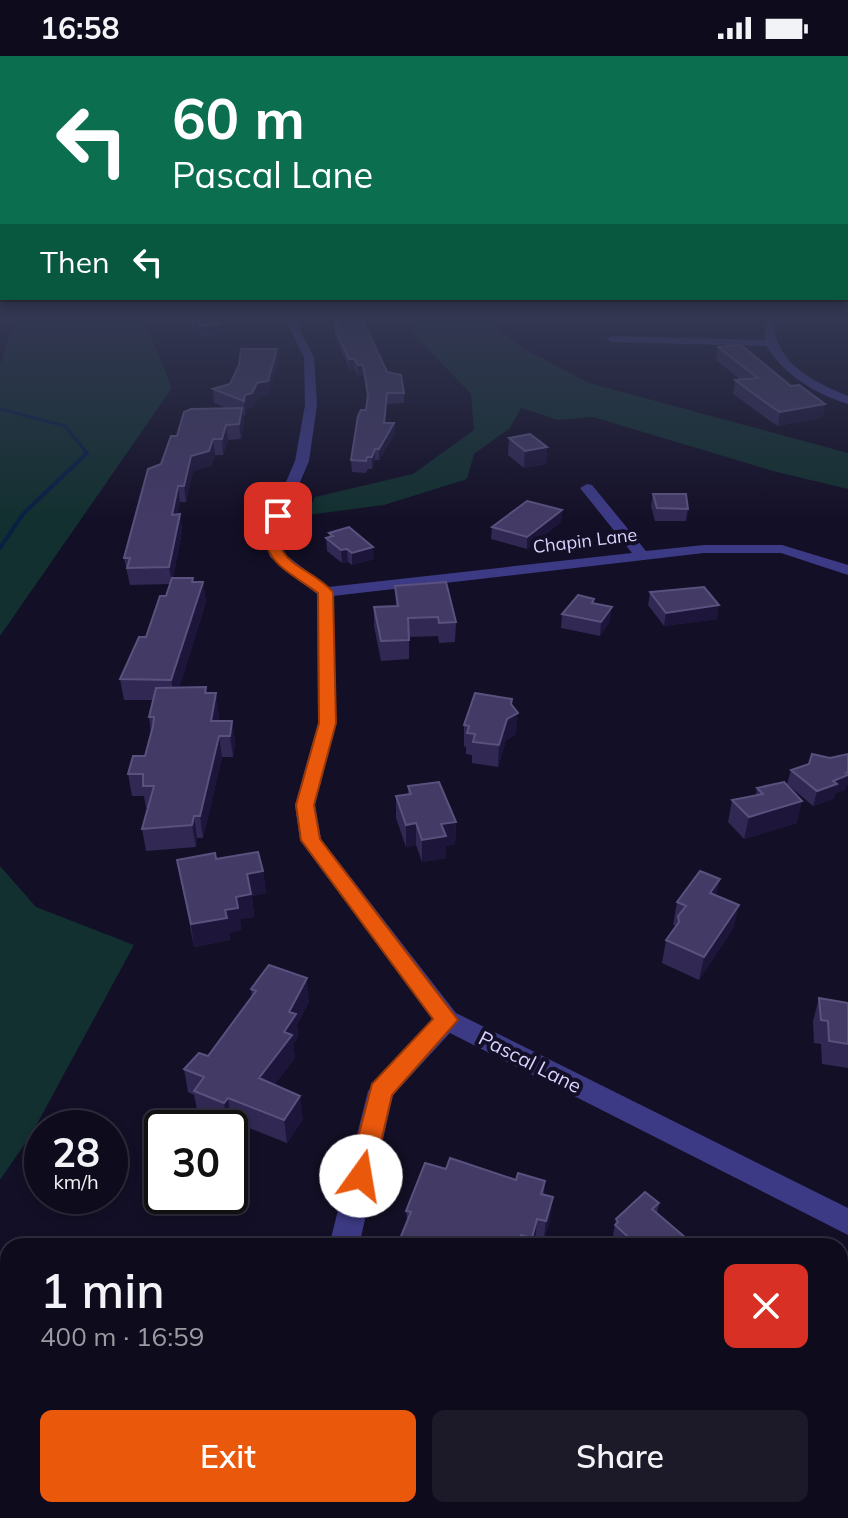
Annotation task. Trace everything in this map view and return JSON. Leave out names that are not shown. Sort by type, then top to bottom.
[{"type":"street","points":[[310,384],[311,405],[302,461],[270,536],[275,554],[325,592]]},
{"type":"street","points":[[815,384],[848,400]]},
{"type":"street","points":[[587,488],[641,554]]},
{"type":"street","name":"Chapin Lane","points":[[325,592],[704,549],[782,549],[848,570]]},
{"type":"street","name":"Pascal Lane","points":[[325,592],[327,723],[305,805],[311,840],[447,1020],[848,1222]]},
{"type":"street","points":[[346,1238],[381,1091],[447,1020]]},
{"type":"green space","points":[[0,384],[170,384],[172,388],[0,636]]},
{"type":"green space","points":[[462,384],[594,384],[848,453],[848,489],[773,471],[593,417],[558,420],[521,408],[510,428],[474,454],[467,479],[384,505],[307,515],[315,497],[413,474],[474,430],[471,394]]},
{"type":"green space","points":[[0,866],[36,907],[134,945],[45,1110],[24,1110],[24,1145],[0,1180]]},
{"type":"building","points":[[229,384],[256,384],[252,393],[245,395],[244,401],[213,389]]},
{"type":"building","points":[[366,384],[403,384],[404,393],[387,393],[384,423],[394,423],[379,449],[375,449],[366,461],[351,460],[358,416],[361,410],[366,410]]},
{"type":"building","points":[[741,384],[799,385],[825,404],[780,412]]},
{"type":"building","points":[[242,408],[239,424],[226,425],[222,439],[213,439],[209,451],[191,456],[184,486],[178,486],[172,515],[180,514],[169,567],[127,568],[130,558],[124,558],[148,469],[161,464],[171,436],[177,436],[184,412],[191,409]]},
{"type":"building","points":[[530,434],[547,447],[525,451],[509,438]]},
{"type":"building","points":[[653,494],[686,494],[688,509],[657,508]]},
{"type":"building","points":[[527,501],[562,510],[527,537],[492,527]]},
{"type":"building","points":[[349,527],[373,547],[352,553],[347,549],[341,550],[326,538],[333,536],[329,533]]},
{"type":"building","points":[[172,578],[193,578],[192,582],[203,582],[171,680],[120,679],[139,637],[146,637],[160,596],[166,596]]},
{"type":"building","points":[[446,582],[456,622],[439,623],[438,617],[408,618],[409,640],[381,641],[374,607],[398,606],[395,586]]},
{"type":"building","points":[[704,587],[719,605],[666,613],[650,592]]},
{"type":"building","points":[[578,595],[594,599],[592,603],[612,607],[601,622],[562,614]]},
{"type":"building","points":[[206,687],[205,693],[216,693],[211,721],[232,721],[230,736],[219,736],[200,816],[194,816],[192,825],[142,829],[154,786],[143,786],[143,774],[128,774],[133,756],[145,756],[153,726],[154,717],[149,717],[156,688]]},
{"type":"building","points":[[475,693],[512,699],[511,704],[518,713],[507,719],[499,745],[473,742],[475,734],[467,733],[469,726],[464,725]]},
{"type":"building","points":[[812,754],[830,758],[848,754],[848,775],[833,781],[837,784],[817,791],[791,770],[809,764]]},
{"type":"building","points":[[439,782],[456,822],[441,824],[446,836],[422,840],[416,823],[406,825],[396,796],[411,794],[408,786]]},
{"type":"building","points":[[784,782],[802,801],[749,817],[732,800],[763,794],[757,788]]},
{"type":"building","points":[[258,852],[263,871],[247,874],[251,894],[236,897],[238,908],[225,910],[227,918],[191,924],[177,860],[215,853],[216,859]]},
{"type":"building","points":[[700,871],[720,879],[710,893],[739,905],[704,957],[666,940],[686,906],[677,902]]},
{"type":"building","points":[[269,965],[307,978],[289,1012],[296,1014],[284,1032],[292,1035],[259,1078],[300,1096],[284,1120],[228,1098],[224,1103],[194,1091],[204,1077],[184,1069],[199,1053],[208,1056],[256,991],[251,989]]},
{"type":"building","points":[[819,998],[848,1003],[848,1044],[829,1041],[828,1021],[821,1020]]},
{"type":"building","points":[[450,1158],[516,1180],[518,1173],[545,1181],[541,1194],[553,1197],[546,1221],[537,1219],[532,1238],[521,1235],[520,1238],[400,1238],[411,1212],[406,1211],[425,1163],[446,1169]]},
{"type":"building","points":[[645,1192],[659,1203],[652,1209],[686,1238],[629,1238],[615,1225],[618,1222],[616,1219]]},
{"type":"waterway","points":[[0,409],[65,426],[87,453]]},
{"type":"waterway","points":[[0,548],[23,514],[87,453]]},
{"type":"route","points":[[278,516],[270,536],[275,554],[325,592],[327,723],[305,805],[311,840],[447,1020],[381,1091],[361,1176]]}]
